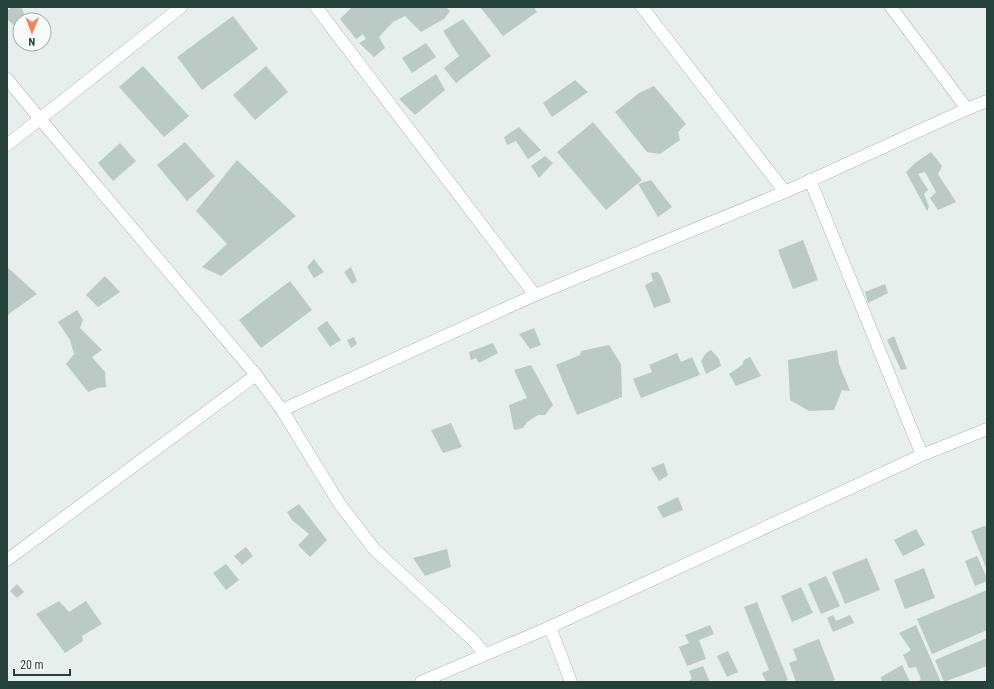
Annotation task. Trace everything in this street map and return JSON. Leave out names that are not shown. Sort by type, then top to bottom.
[{"type":"street","points":[[7,145],[181,7]]},
{"type":"street","points":[[316,7],[535,295]]},
{"type":"street","points":[[642,7],[784,192]]},
{"type":"street","points":[[891,7],[967,109]]},
{"type":"street","points":[[7,79],[256,375],[282,410],[339,502],[374,549],[473,640],[485,654]]},
{"type":"street","points":[[282,410],[535,295],[784,192],[987,101]]},
{"type":"street","points":[[810,180],[922,455]]},
{"type":"street","points":[[7,560],[256,375]]},
{"type":"street","points":[[421,682],[550,627],[922,455],[987,429]]},
{"type":"street","points":[[550,627],[570,682]]},
{"type":"building","points":[[12,7],[21,7],[23,12],[12,12],[12,24],[7,19],[7,11]]},
{"type":"building","points":[[352,7],[446,7],[450,11],[444,19],[421,32],[405,16],[393,22],[379,37],[385,48],[374,57],[359,43],[366,39],[363,34],[356,39],[340,19]]},
{"type":"building","points":[[480,7],[534,7],[537,12],[503,36]]},
{"type":"building","points":[[233,16],[258,49],[202,90],[177,57]]},
{"type":"building","points":[[463,19],[491,56],[456,83],[444,68],[459,56],[443,31]]},
{"type":"building","points":[[426,43],[436,57],[412,73],[402,58]]},
{"type":"building","points":[[143,66],[189,116],[164,137],[119,87]]},
{"type":"building","points":[[266,66],[288,92],[255,120],[233,95]]},
{"type":"building","points":[[436,74],[445,90],[415,115],[399,99]]},
{"type":"building","points":[[575,80],[588,92],[552,117],[543,103]]},
{"type":"building","points":[[654,86],[686,124],[678,132],[680,140],[660,154],[647,152],[615,112],[639,93]]},
{"type":"building","points":[[593,122],[642,180],[606,210],[557,152]]},
{"type":"building","points":[[519,127],[541,150],[528,159],[516,141],[507,145],[504,137]]},
{"type":"building","points":[[185,142],[215,176],[187,201],[157,165]]},
{"type":"building","points":[[120,143],[136,161],[113,181],[98,163]]},
{"type":"building","points":[[931,152],[942,166],[938,174],[956,202],[938,210],[930,198],[936,192],[925,172],[918,174],[928,190],[924,194],[929,207],[927,211],[906,172],[915,163]]},
{"type":"building","points":[[545,156],[553,163],[539,178],[531,166]]},
{"type":"building","points":[[237,160],[296,216],[221,276],[202,267],[227,244],[196,211]]},
{"type":"building","points":[[651,180],[672,207],[658,217],[638,184]]},
{"type":"building","points":[[803,240],[818,280],[793,289],[778,250]]},
{"type":"building","points":[[314,259],[324,272],[314,278],[307,267]]},
{"type":"building","points":[[7,267],[37,294],[10,313],[7,317]]},
{"type":"building","points":[[351,267],[357,281],[352,284],[344,272]]},
{"type":"building","points":[[658,272],[662,278],[671,302],[654,308],[645,285],[653,281],[651,273]]},
{"type":"building","points":[[105,276],[120,292],[98,307],[86,295]]},
{"type":"building","points":[[290,281],[312,310],[261,348],[239,320]]},
{"type":"building","points":[[885,284],[888,293],[868,303],[865,292]]},
{"type":"building","points":[[77,310],[83,320],[80,328],[102,350],[92,357],[105,372],[106,387],[88,392],[66,364],[74,354],[70,340],[58,322]]},
{"type":"building","points":[[327,321],[341,340],[330,347],[317,328]]},
{"type":"building","points":[[534,328],[541,345],[530,349],[519,334]]},
{"type":"building","points":[[894,336],[907,369],[901,370],[887,340]]},
{"type":"building","points":[[354,337],[357,344],[351,348],[347,340]]},
{"type":"building","points":[[493,343],[498,353],[479,363],[476,358],[471,360],[469,352]]},
{"type":"building","points":[[609,345],[621,364],[622,397],[577,415],[556,365],[580,355],[581,351]]},
{"type":"building","points":[[711,350],[719,359],[721,366],[706,374],[701,361],[706,353]]},
{"type":"building","points":[[837,350],[839,364],[850,391],[842,390],[834,410],[809,411],[790,400],[788,360]]},
{"type":"building","points":[[677,353],[681,362],[692,357],[700,375],[641,398],[633,379],[652,372],[649,365]]},
{"type":"building","points":[[750,357],[761,376],[736,386],[729,374],[742,365],[744,360]]},
{"type":"building","points":[[531,365],[553,405],[545,415],[538,415],[527,422],[523,428],[514,430],[509,405],[527,398],[514,370]]},
{"type":"building","points":[[451,423],[462,447],[443,453],[431,430]]},
{"type":"building","points":[[664,463],[668,475],[659,481],[651,468]]},
{"type":"building","points":[[678,497],[683,510],[663,518],[657,507]]},
{"type":"building","points":[[299,504],[327,540],[310,557],[298,545],[309,534],[292,520],[287,512]]},
{"type":"building","points":[[987,525],[987,570],[971,531]]},
{"type":"building","points":[[916,529],[925,545],[903,556],[894,540]]},
{"type":"building","points":[[246,547],[253,556],[242,565],[234,556]]},
{"type":"building","points":[[447,549],[451,567],[425,576],[413,558]]},
{"type":"building","points":[[977,556],[987,581],[975,586],[965,561]]},
{"type":"building","points":[[867,558],[880,590],[845,604],[832,572]]},
{"type":"building","points":[[226,564],[239,580],[226,590],[213,573]]},
{"type":"building","points":[[924,568],[935,598],[905,609],[894,580]]},
{"type":"building","points":[[826,576],[840,606],[821,614],[808,584]]},
{"type":"building","points":[[17,584],[24,592],[17,598],[10,591]]},
{"type":"building","points":[[801,587],[813,613],[792,622],[781,596]]},
{"type":"building","points":[[987,590],[987,630],[932,654],[917,619]]},
{"type":"building","points":[[59,601],[69,612],[86,601],[102,624],[82,636],[83,641],[65,653],[36,614]]},
{"type":"building","points":[[757,602],[788,680],[782,682],[766,682],[762,673],[769,670],[744,607]]},
{"type":"building","points":[[833,615],[836,621],[850,615],[854,623],[833,632],[827,618]]},
{"type":"building","points":[[710,625],[714,634],[699,640],[706,659],[687,666],[679,647],[689,643],[685,635]]},
{"type":"building","points":[[916,625],[941,682],[918,682],[921,679],[916,667],[909,668],[903,655],[911,650],[899,633]]},
{"type":"building","points":[[987,638],[987,666],[944,682],[935,660]]},
{"type":"building","points":[[819,639],[835,680],[830,682],[796,682],[789,663],[797,660],[793,649]]},
{"type":"building","points":[[728,651],[738,672],[727,677],[717,656]]},
{"type":"building","points":[[902,665],[910,682],[882,682],[881,677]]},
{"type":"building","points":[[703,666],[710,682],[686,682],[692,679],[689,671]]}]
